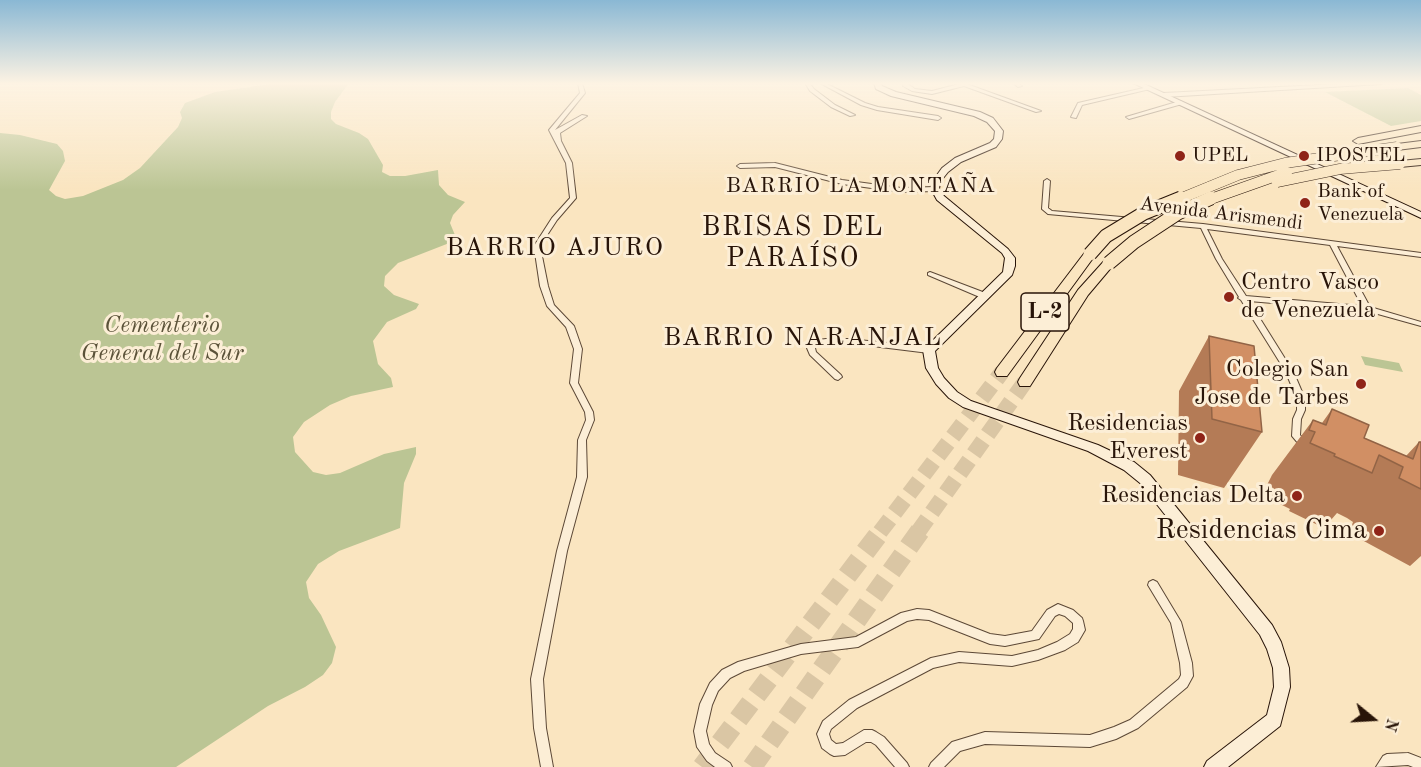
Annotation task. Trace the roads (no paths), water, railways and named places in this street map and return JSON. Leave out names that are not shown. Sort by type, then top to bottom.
[{"type":"highway","points":[[1166,202],[1184,190],[1247,164],[1275,156],[1421,131]]},
{"type":"highway","name":"L-2","points":[[1002,372],[1090,254],[1106,236],[1123,225],[1166,202],[1238,175],[1285,163],[1421,144]]},
{"type":"highway","name":"L-2","points":[[1025,382],[1083,293],[1109,263],[1134,242],[1169,219],[1210,198],[1295,169],[1421,150]]},
{"type":"highway","points":[[1210,198],[1233,196],[1293,177],[1340,169],[1421,162]]},
{"type":"street","points":[[547,767],[540,728],[537,680],[562,551],[582,477],[582,440],[590,420],[589,412],[574,382],[578,349],[570,326],[551,306],[537,250],[539,242],[554,219],[573,198],[569,180],[570,168],[552,128],[560,119]]},
{"type":"street","points":[[558,145],[557,132],[579,119]]},
{"type":"street","points":[[838,377],[813,353],[811,348],[813,343],[848,342],[929,350],[1008,273],[1010,258],[1005,251],[950,207],[940,198],[935,189],[936,182],[945,170],[958,160],[993,145],[998,139],[999,131],[996,125],[985,119]]},
{"type":"street","points":[[1214,119],[1421,215]]},
{"type":"street","points":[[740,166],[775,165],[842,182],[901,190],[935,189]]},
{"type":"street","name":"Avenida Arismendi","points":[[1047,181],[1046,209],[1050,213],[1203,226],[1421,255]]},
{"type":"street","points":[[1203,226],[1219,260],[1290,373],[1300,399],[1301,410],[1297,419],[1296,436],[1302,444],[1316,454]]},
{"type":"street","points":[[1333,244],[1367,309]]},
{"type":"street","points":[[930,274],[985,296]]},
{"type":"street","points":[[1242,298],[1367,309],[1421,324]]},
{"type":"street","points":[[929,350],[932,368],[940,381],[953,395],[967,404],[1093,448],[1130,466],[1145,479],[1266,630],[1275,647],[1281,668],[1280,702],[1274,720],[1214,767]]},
{"type":"street","points":[[1232,365],[1290,373]]},
{"type":"street","points":[[935,767],[956,746],[985,738],[1090,741],[1134,724],[1159,704],[1184,683],[1187,676],[1176,622],[1154,585]]},
{"type":"street","points":[[726,767],[711,757],[704,747],[700,732],[706,704],[714,687],[726,674],[742,666],[801,649],[858,642],[905,616],[917,614],[928,615],[990,639],[1005,641],[1035,635],[1051,612],[1058,609],[1069,613],[1078,621],[1079,630],[1074,638],[1038,655],[1012,661],[959,657],[931,663],[853,704],[826,725],[823,734],[826,744],[834,750],[845,749],[864,736],[872,736],[903,767]]},
{"type":"street","points":[[1382,767],[1387,760],[1408,759],[1421,764]]},
{"type":"tunnel","points":[[880,532],[1002,372]]},
{"type":"tunnel","points":[[918,532],[1025,382]]},
{"type":"tunnel","points":[[702,767],[881,531]]},
{"type":"tunnel","points":[[752,767],[920,531]]},
{"type":"place","name":"UPEL","points":[[1180,156]]},
{"type":"place","name":"IPOSTEL","points":[[1304,156]]},
{"type":"place","name":"Bank of Venezuela","points":[[1305,203]]},
{"type":"place","name":"Centro Vasco de Venezuela","points":[[1229,297]]},
{"type":"place","name":"Colegio San Jose de Tarbes","points":[[1361,384]]},
{"type":"place","name":"Residencias Everest","points":[[1200,438]]},
{"type":"place","name":"Residencias Delta","points":[[1297,496]]},
{"type":"place","name":"Residencias Cima","points":[[1379,531]]},
{"type":"district","name":"BARRIO LA MONTAÑA","points":[[861,186]]},
{"type":"district","name":"BRISAS DEL PARAÍSO","points":[[793,244]]},
{"type":"district","name":"BARRIO AJURO","points":[[555,248]]},
{"type":"district","name":"BARRIO NARANJAL","points":[[803,338]]},
{"type":"park label","name":"Cementerio General del Sur","points":[[162,340]]}]
